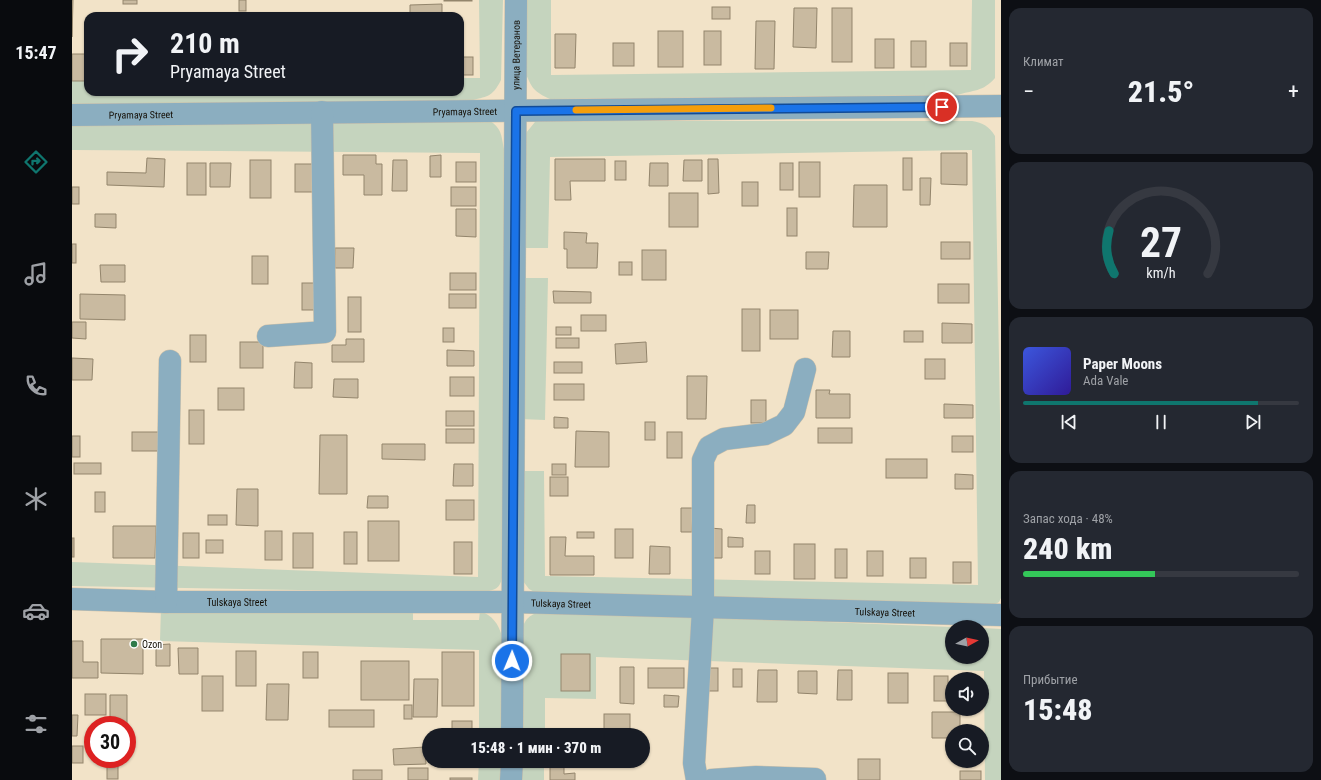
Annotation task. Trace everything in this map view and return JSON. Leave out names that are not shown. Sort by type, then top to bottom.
[{"type":"street","name":"улица Ветеранов","points":[[512,728],[516,0]]},
{"type":"street","name":"Pryamaya Street","points":[[72,115],[1001,106]]},
{"type":"street","points":[[268,336],[325,332],[322,112]]},
{"type":"street","points":[[166,602],[170,361]]},
{"type":"street","points":[[697,780],[694,763],[704,608],[703,460],[709,447],[724,439],[764,434],[784,425],[794,412],[804,369]]},
{"type":"street","name":"Tulskaya Street","points":[[72,599],[166,602],[513,602],[1001,615]]},
{"type":"street","points":[[511,780],[512,768]]},
{"type":"street","points":[[712,780],[756,777],[815,779]]},
{"type":"green space","points":[[479,0],[503,0],[501,80],[492,93],[469,101],[72,104],[72,81],[84,81],[84,96],[464,96],[464,78],[480,78]]},
{"type":"green space","points":[[525,0],[551,0],[551,75],[971,70],[972,0],[995,0],[995,78],[991,83],[978,90],[957,95],[550,99],[535,90],[526,74]]},
{"type":"green space","points":[[489,120],[499,129],[504,149],[504,566],[502,579],[498,587],[491,591],[478,593],[72,586],[72,562],[478,577],[480,153],[72,150],[72,123]]},
{"type":"green space","points":[[972,121],[988,127],[995,136],[1001,471],[1001,598],[999,602],[989,608],[538,594],[529,589],[523,581],[521,471],[544,471],[545,576],[978,585],[972,150],[550,157],[548,248],[523,248],[523,148],[526,133],[535,122]]},
{"type":"green space","points":[[522,278],[548,278],[545,420],[520,419]]},
{"type":"green space","points":[[161,607],[413,610],[413,620],[479,620],[480,611],[488,615],[494,621],[499,628],[502,637],[501,728],[479,728],[479,650],[160,641]]},
{"type":"green space","points":[[544,611],[945,627],[945,664],[989,664],[989,628],[1001,629],[1001,780],[985,780],[985,768],[989,768],[989,724],[984,724],[984,716],[989,716],[989,672],[984,671],[596,657],[596,699],[545,698],[545,728],[519,728],[521,632],[529,617]]},
{"type":"green space","points":[[479,768],[501,768],[501,780],[478,780]]},
{"type":"green space","points":[[519,768],[544,768],[544,780],[519,780]]},
{"type":"building","points":[[72,0],[73,0],[72,37]]},
{"type":"building","points":[[123,0],[137,0],[137,4],[123,4]]},
{"type":"building","points":[[239,0],[246,0],[246,11],[239,11]]},
{"type":"building","points":[[472,0],[472,1],[444,1]]},
{"type":"building","points":[[442,4],[442,12],[410,12],[410,5]]},
{"type":"building","points":[[712,7],[730,7],[730,19],[712,19]]},
{"type":"building","points":[[794,8],[817,8],[816,48],[793,47]]},
{"type":"building","points":[[832,8],[852,8],[852,62],[832,62]]},
{"type":"building","points":[[756,21],[775,21],[774,69],[755,69]]},
{"type":"building","points":[[658,31],[683,31],[683,67],[658,67]]},
{"type":"building","points":[[704,31],[721,31],[721,65],[704,65]]},
{"type":"building","points":[[555,34],[576,34],[575,68],[555,68]]},
{"type":"building","points":[[875,39],[894,39],[894,68],[875,68]]},
{"type":"building","points":[[911,41],[926,41],[926,67],[911,67]]},
{"type":"building","points":[[613,43],[634,43],[634,66],[613,66]]},
{"type":"building","points":[[950,43],[967,43],[967,66],[950,66]]},
{"type":"building","points":[[72,54],[84,54],[84,81],[72,81]]},
{"type":"building","points":[[464,57],[473,57],[473,75],[464,75]]},
{"type":"building","points":[[941,153],[967,153],[967,185],[941,184]]},
{"type":"building","points":[[343,155],[376,155],[376,164],[382,164],[382,195],[364,195],[364,175],[343,175]]},
{"type":"building","points":[[441,155],[441,177],[430,177],[430,156]]},
{"type":"building","points":[[147,158],[165,159],[164,187],[107,185],[107,172],[146,173]]},
{"type":"building","points":[[903,158],[912,158],[912,190],[903,190]]},
{"type":"building","points":[[555,159],[605,159],[605,181],[570,181],[571,200],[555,200]]},
{"type":"building","points":[[708,159],[718,159],[719,193],[708,194]]},
{"type":"building","points":[[250,160],[271,160],[271,198],[250,198]]},
{"type":"building","points":[[393,160],[407,160],[407,191],[392,191]]},
{"type":"building","points":[[684,160],[702,160],[702,181],[683,181]]},
{"type":"building","points":[[615,161],[626,161],[626,180],[615,180]]},
{"type":"building","points":[[456,162],[476,162],[476,182],[456,182]]},
{"type":"building","points":[[799,162],[820,162],[820,197],[799,197]]},
{"type":"building","points":[[187,163],[206,163],[206,195],[187,195]]},
{"type":"building","points":[[210,163],[231,163],[230,187],[210,187]]},
{"type":"building","points":[[650,163],[668,163],[668,186],[649,186]]},
{"type":"building","points":[[780,163],[793,163],[793,190],[780,190]]},
{"type":"building","points":[[295,164],[314,164],[314,192],[295,192]]},
{"type":"building","points":[[920,178],[931,178],[930,205],[920,205]]},
{"type":"building","points":[[742,182],[758,182],[758,206],[742,206]]},
{"type":"building","points":[[854,185],[887,185],[887,227],[853,227]]},
{"type":"building","points":[[72,187],[79,187],[79,204],[72,204]]},
{"type":"building","points":[[451,187],[476,187],[476,206],[451,206]]},
{"type":"building","points":[[669,193],[698,193],[698,227],[669,227]]},
{"type":"building","points":[[787,208],[797,208],[797,236],[787,236]]},
{"type":"building","points":[[456,209],[476,209],[476,237],[456,236]]},
{"type":"building","points":[[95,214],[116,214],[116,228],[95,227]]},
{"type":"building","points":[[564,232],[587,233],[586,243],[598,243],[597,268],[567,268],[567,249],[564,249]]},
{"type":"building","points":[[941,242],[970,242],[970,259],[941,259]]},
{"type":"building","points":[[72,244],[76,244],[76,263],[72,263]]},
{"type":"building","points":[[335,248],[354,248],[353,268],[335,268]]},
{"type":"building","points":[[642,250],[666,250],[666,280],[642,280]]},
{"type":"building","points":[[806,252],[829,252],[828,269],[806,269]]},
{"type":"building","points":[[252,256],[268,256],[268,284],[252,284]]},
{"type":"building","points":[[619,262],[632,262],[632,275],[619,275]]},
{"type":"building","points":[[100,265],[125,265],[125,282],[101,282]]},
{"type":"building","points":[[450,273],[476,273],[476,290],[450,290]]},
{"type":"building","points":[[302,283],[315,283],[315,310],[302,310]]},
{"type":"building","points":[[938,284],[969,284],[969,303],[938,303]]},
{"type":"building","points":[[553,291],[591,292],[591,303],[554,303]]},
{"type":"building","points":[[80,294],[125,295],[125,320],[80,319]]},
{"type":"building","points":[[449,294],[476,294],[476,308],[449,308]]},
{"type":"building","points":[[348,297],[361,297],[361,332],[348,332]]},
{"type":"building","points":[[742,309],[760,309],[760,351],[742,351]]},
{"type":"building","points":[[770,310],[798,310],[798,339],[770,339]]},
{"type":"building","points":[[581,315],[606,315],[606,331],[581,331]]},
{"type":"building","points":[[72,322],[86,322],[86,339],[72,338]]},
{"type":"building","points":[[942,323],[972,324],[972,343],[942,343]]},
{"type":"building","points":[[556,327],[571,327],[571,335],[556,335]]},
{"type":"building","points":[[443,328],[454,328],[454,342],[443,342]]},
{"type":"building","points":[[833,331],[850,331],[850,357],[832,357]]},
{"type":"building","points":[[904,331],[923,331],[923,342],[904,342]]},
{"type":"building","points":[[190,335],[206,335],[206,362],[190,362]]},
{"type":"building","points":[[556,338],[579,338],[579,348],[556,348]]},
{"type":"building","points":[[346,339],[364,339],[364,362],[332,362],[332,345],[346,345]]},
{"type":"building","points":[[240,342],[263,342],[263,368],[240,368]]},
{"type":"building","points":[[646,342],[647,362],[616,364],[615,344]]},
{"type":"building","points":[[447,350],[474,351],[474,366],[447,366]]},
{"type":"building","points":[[72,358],[93,359],[92,380],[72,380]]},
{"type":"building","points":[[925,359],[945,359],[945,379],[925,379]]},
{"type":"building","points":[[295,362],[312,363],[312,388],[294,388]]},
{"type":"building","points":[[554,362],[582,362],[582,373],[554,373]]},
{"type":"building","points":[[687,376],[707,376],[706,419],[687,419]]},
{"type":"building","points":[[450,377],[474,377],[474,396],[450,396]]},
{"type":"building","points":[[334,379],[358,379],[358,398],[333,397]]},
{"type":"building","points":[[554,384],[584,384],[584,400],[554,400]]},
{"type":"building","points":[[218,388],[244,388],[244,410],[218,410]]},
{"type":"building","points":[[816,390],[830,390],[829,394],[850,394],[850,418],[816,418]]},
{"type":"building","points":[[751,400],[766,400],[766,423],[751,423]]},
{"type":"building","points":[[944,404],[973,405],[973,418],[944,418]]},
{"type":"building","points":[[189,410],[204,410],[204,444],[189,444]]},
{"type":"building","points":[[446,411],[474,411],[474,426],[446,426]]},
{"type":"building","points":[[554,417],[568,418],[568,428],[554,428]]},
{"type":"building","points":[[645,422],[655,422],[655,440],[645,440]]},
{"type":"building","points":[[818,428],[852,428],[852,443],[818,443]]},
{"type":"building","points":[[446,429],[474,429],[474,443],[446,443]]},
{"type":"building","points":[[576,431],[609,432],[609,467],[575,467]]},
{"type":"building","points":[[132,432],[159,432],[159,451],[132,451]]},
{"type":"building","points":[[667,432],[682,432],[682,458],[667,458]]},
{"type":"building","points":[[320,435],[347,435],[347,494],[319,494]]},
{"type":"building","points":[[72,436],[80,436],[80,457],[72,457]]},
{"type":"building","points":[[952,436],[973,436],[973,452],[952,452]]},
{"type":"building","points":[[382,444],[425,444],[425,460],[382,459]]},
{"type":"building","points":[[886,459],[927,459],[927,478],[886,478]]},
{"type":"building","points":[[74,463],[101,463],[101,474],[74,474]]},
{"type":"building","points":[[454,464],[473,464],[473,486],[453,486]]},
{"type":"building","points":[[552,464],[566,464],[566,475],[552,475]]},
{"type":"building","points":[[955,474],[973,475],[973,489],[955,489]]},
{"type":"building","points":[[550,477],[568,477],[568,496],[550,496]]},
{"type":"building","points":[[237,489],[258,489],[258,526],[236,525]]},
{"type":"building","points":[[95,492],[105,492],[105,512],[95,512]]},
{"type":"building","points":[[368,496],[388,496],[388,508],[367,508]]},
{"type":"building","points":[[446,500],[474,500],[474,520],[446,520]]},
{"type":"building","points":[[747,505],[755,505],[755,523],[746,523]]},
{"type":"building","points":[[681,508],[693,508],[692,532],[681,532]]},
{"type":"building","points":[[208,515],[227,515],[227,525],[208,525]]},
{"type":"building","points":[[368,521],[399,521],[399,561],[368,561]]},
{"type":"building","points":[[113,526],[156,526],[155,558],[113,558]]},
{"type":"building","points":[[710,528],[722,529],[722,558],[709,558]]},
{"type":"building","points":[[615,529],[633,529],[633,558],[615,558]]},
{"type":"building","points":[[265,531],[282,531],[282,560],[265,560]]},
{"type":"building","points":[[344,532],[357,532],[357,564],[344,564]]},
{"type":"building","points":[[577,532],[594,532],[594,538],[577,538]]},
{"type":"building","points":[[183,533],[199,533],[199,558],[183,558]]},
{"type":"building","points":[[293,533],[313,533],[313,568],[293,568]]},
{"type":"building","points":[[550,537],[566,537],[565,556],[594,556],[594,575],[550,575]]},
{"type":"building","points":[[728,537],[743,538],[743,547],[728,547]]},
{"type":"building","points":[[72,538],[74,538],[74,557],[72,557]]},
{"type":"building","points":[[206,540],[223,540],[223,553],[206,553]]},
{"type":"building","points":[[454,542],[472,542],[472,574],[454,574]]},
{"type":"building","points":[[794,544],[815,544],[815,579],[794,579]]},
{"type":"building","points":[[650,546],[670,547],[670,574],[649,574]]},
{"type":"building","points":[[835,549],[847,549],[847,578],[835,578]]},
{"type":"building","points":[[755,551],[770,551],[770,574],[755,574]]},
{"type":"building","points":[[867,551],[883,551],[883,576],[867,576]]},
{"type":"building","points":[[910,558],[926,558],[926,578],[910,578]]},
{"type":"building","points":[[953,562],[971,562],[971,583],[953,583]]},
{"type":"building","points":[[101,639],[143,639],[143,674],[101,673]]},
{"type":"building","points":[[72,641],[83,641],[83,662],[98,662],[98,678],[72,678]]},
{"type":"building","points":[[170,644],[170,666],[156,666],[156,645]]},
{"type":"building","points":[[178,648],[198,648],[198,674],[179,674]]},
{"type":"building","points":[[236,651],[256,651],[256,686],[236,686]]},
{"type":"building","points":[[303,652],[318,652],[318,678],[303,678]]},
{"type":"building","points":[[442,652],[474,652],[474,706],[442,706]]},
{"type":"building","points":[[561,654],[590,654],[590,691],[561,691]]},
{"type":"building","points":[[361,661],[409,661],[409,700],[361,700]]},
{"type":"building","points":[[620,667],[634,667],[634,704],[620,703]]},
{"type":"building","points":[[648,668],[684,668],[684,688],[648,688]]},
{"type":"building","points":[[702,668],[718,668],[718,691],[702,691]]},
{"type":"building","points":[[733,669],[742,669],[742,687],[733,687]]},
{"type":"building","points":[[758,670],[777,670],[777,702],[757,702]]},
{"type":"building","points":[[838,670],[852,670],[852,700],[837,700]]},
{"type":"building","points":[[798,671],[817,671],[817,694],[798,693]]},
{"type":"building","points":[[888,673],[908,673],[908,703],[888,703]]},
{"type":"building","points":[[202,676],[223,676],[223,711],[202,711]]},
{"type":"building","points":[[934,676],[945,676],[945,701],[934,701]]},
{"type":"building","points":[[414,679],[438,679],[437,717],[413,717]]},
{"type":"building","points":[[267,684],[289,684],[288,720],[266,720]]},
{"type":"building","points":[[85,694],[106,694],[106,715],[85,715]]},
{"type":"building","points":[[110,695],[127,695],[127,716],[110,716]]},
{"type":"building","points":[[664,695],[679,696],[678,707],[664,707]]},
{"type":"building","points":[[404,705],[412,705],[412,719],[404,719]]},
{"type":"building","points":[[329,710],[374,710],[374,727],[329,727]]},
{"type":"building","points":[[932,712],[945,712],[945,716],[960,716],[960,724],[945,724],[945,738],[932,738]]},
{"type":"building","points":[[604,714],[630,714],[630,728],[604,728]]},
{"type":"building","points":[[72,715],[78,715],[77,736],[72,736]]},
{"type":"building","points":[[452,721],[472,721],[472,728],[452,728]]},
{"type":"building","points":[[72,746],[83,746],[83,763],[72,763]]},
{"type":"building","points":[[422,747],[422,764],[394,765],[393,749]]},
{"type":"building","points":[[858,759],[880,759],[880,780],[858,780]]},
{"type":"building","points":[[107,768],[118,768],[118,779],[107,779]]},
{"type":"building","points":[[408,768],[428,768],[428,780],[408,780]]},
{"type":"building","points":[[550,768],[564,768],[564,774],[575,773],[575,780],[550,780]]},
{"type":"building","points":[[353,770],[382,770],[382,780],[353,780]]},
{"type":"building","points":[[960,771],[981,771],[981,780],[960,780]]},
{"type":"building","points":[[450,778],[472,778],[472,780],[450,780]]},
{"type":"slow traffic","points":[[576,110],[771,108]]},
{"type":"place","name":"Ozon","points":[[134,644]]},
{"type":"route","points":[[512,661],[516,111],[942,107]]}]
